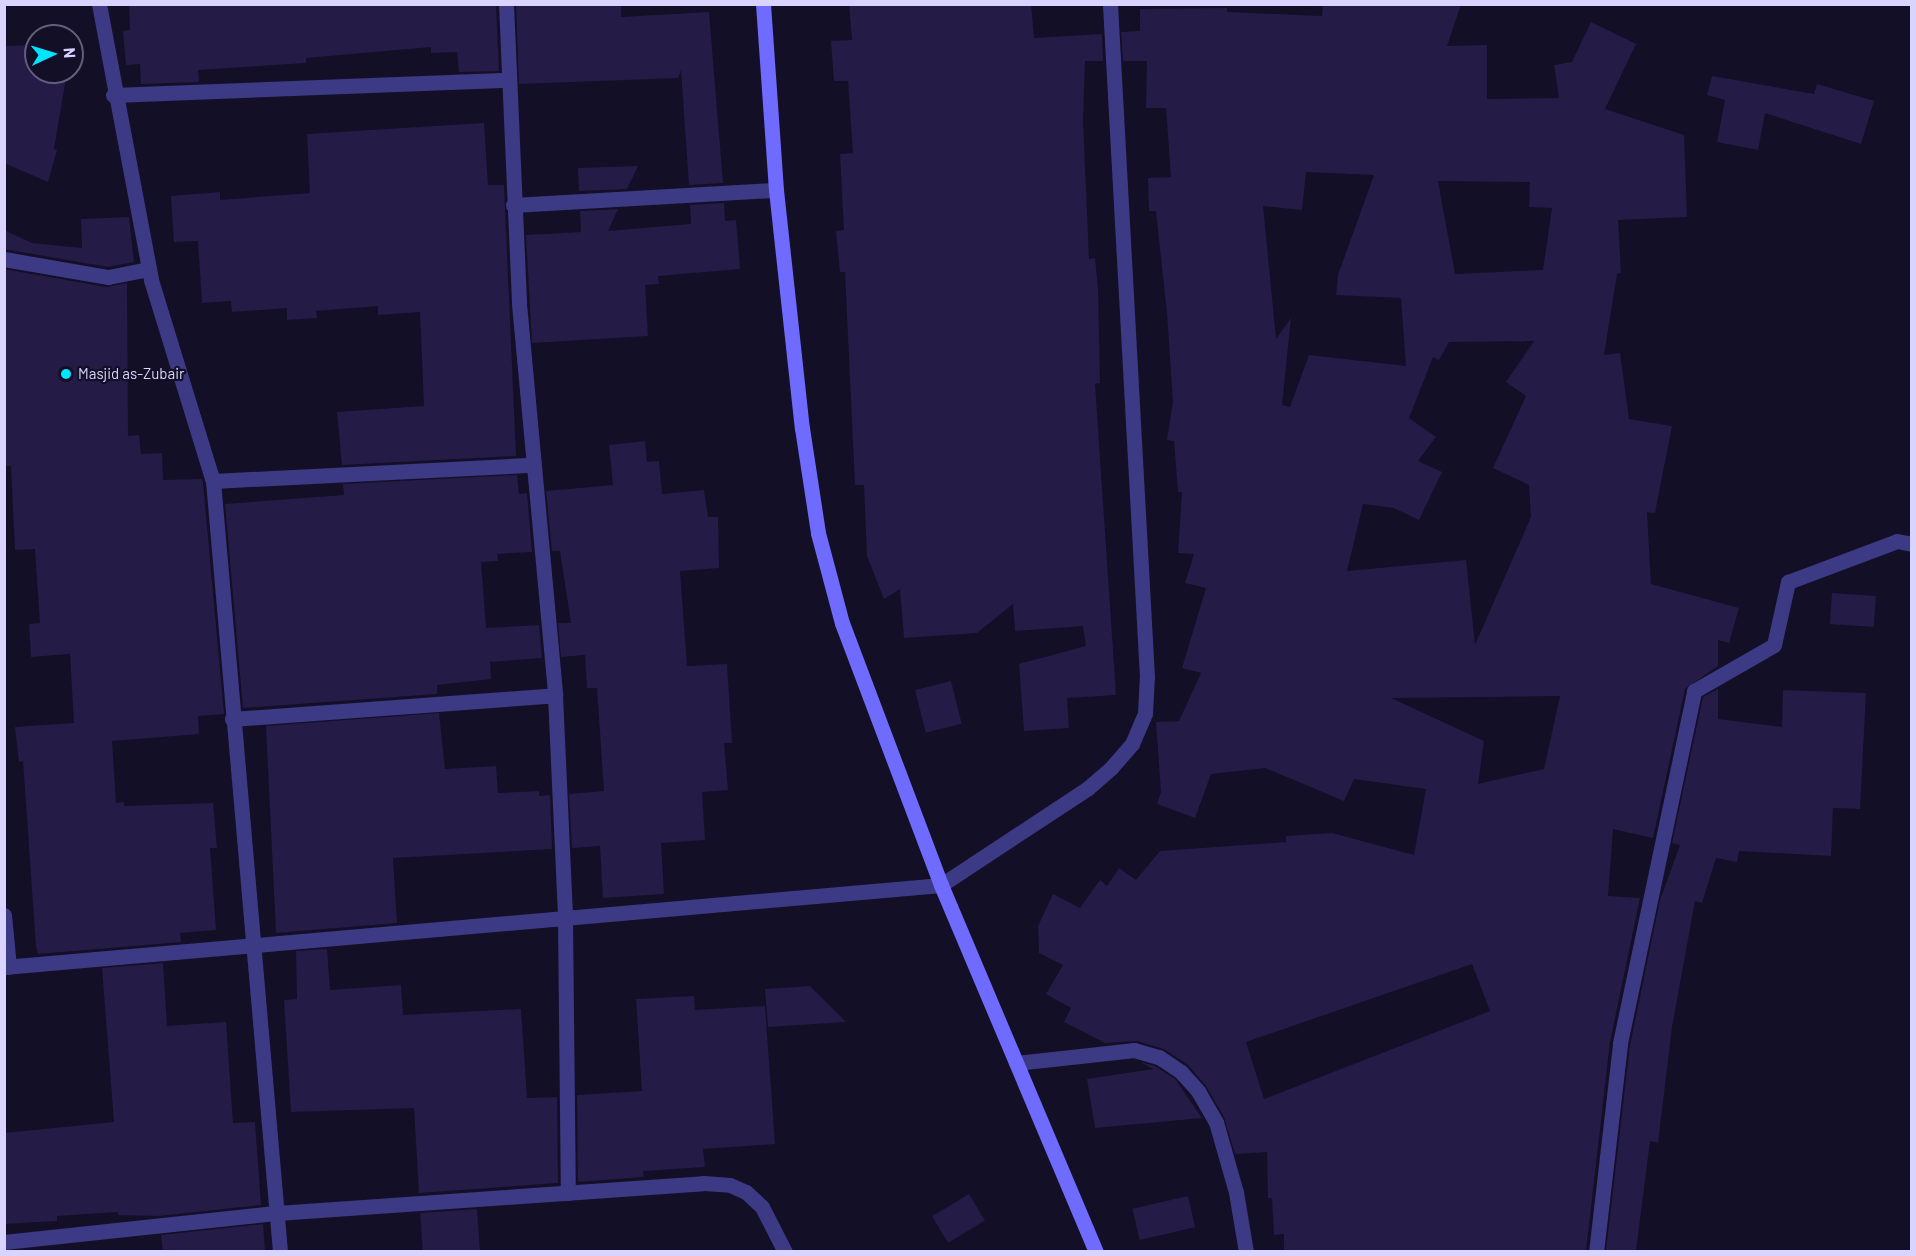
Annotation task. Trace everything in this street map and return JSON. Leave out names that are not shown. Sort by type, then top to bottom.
[{"type":"main road","points":[[763,4],[776,190],[802,428],[818,533],[842,622],[941,885],[1096,1251]]},
{"type":"street","points":[[99,4],[113,95],[149,269],[213,481],[250,945],[280,1251]]},
{"type":"street","points":[[506,4],[513,205],[532,465],[555,695],[565,919],[568,1193]]},
{"type":"street","points":[[4,915],[7,967],[941,885],[1088,788],[1132,744],[1144,713],[1147,676],[1110,4]]},
{"type":"street","points":[[113,95],[508,80]]},
{"type":"street","points":[[513,205],[776,190]]},
{"type":"street","points":[[4,259],[108,277],[149,269]]},
{"type":"street","points":[[213,481],[532,465]]},
{"type":"street","points":[[1596,1251],[1620,1043],[1694,691],[1774,645],[1788,582],[1897,541],[1911,544]]},
{"type":"street","points":[[232,719],[555,695]]},
{"type":"street","points":[[1016,1063],[1134,1050],[1159,1057],[1180,1072],[1198,1091],[1216,1122],[1236,1192],[1246,1251]]},
{"type":"street","points":[[4,1242],[277,1213],[693,1183],[730,1185],[746,1192],[762,1207],[785,1251]]},
{"type":"building","points":[[129,4],[496,4],[499,71],[459,72],[457,52],[431,53],[431,47],[306,58],[306,63],[198,70],[199,82],[141,84],[140,64],[126,65],[123,31],[130,30]]},
{"type":"building","points":[[516,4],[621,4],[621,17],[709,12],[723,183],[689,185],[681,70],[678,78],[519,84]]},
{"type":"building","points":[[849,4],[1031,4],[1034,38],[1102,34],[1103,61],[1085,61],[1083,121],[1089,259],[1095,258],[1098,289],[1100,383],[1095,384],[1116,695],[1067,698],[1069,728],[1024,731],[1019,664],[1086,646],[1083,626],[1015,631],[1013,604],[977,633],[904,638],[900,589],[884,599],[867,556],[864,485],[855,485],[845,272],[840,272],[836,231],[844,230],[840,154],[853,153],[848,81],[834,81],[831,41],[852,40]]},
{"type":"building","points":[[1323,4],[1461,4],[1447,46],[1487,45],[1487,99],[1559,98],[1554,65],[1572,62],[1591,22],[1636,44],[1605,109],[1684,135],[1687,217],[1618,220],[1621,273],[1617,274],[1604,355],[1620,353],[1629,419],[1672,426],[1655,513],[1647,512],[1651,584],[1739,608],[1729,643],[1718,640],[1718,666],[1685,689],[1653,838],[1613,829],[1608,896],[1640,898],[1610,1042],[1586,1251],[1284,1251],[1284,1234],[1274,1235],[1272,1198],[1268,1198],[1267,1152],[1235,1154],[1224,1117],[1206,1086],[1188,1065],[1164,1049],[1137,1041],[1105,1043],[1064,1022],[1071,1008],[1046,994],[1063,965],[1039,953],[1038,926],[1053,894],[1080,908],[1100,880],[1107,886],[1119,868],[1136,880],[1160,851],[1286,842],[1286,836],[1332,833],[1414,855],[1426,789],[1354,779],[1344,801],[1265,768],[1211,774],[1195,818],[1157,804],[1161,792],[1156,722],[1179,721],[1201,673],[1182,668],[1206,588],[1185,583],[1194,554],[1178,553],[1182,492],[1178,492],[1174,441],[1167,440],[1173,402],[1167,313],[1156,211],[1149,211],[1148,178],[1171,177],[1166,108],[1146,108],[1147,61],[1123,61],[1121,32],[1140,31],[1140,9],[1227,8],[1227,12],[1322,16]],"holes":[[[1306,172],[1374,175],[1338,275],[1336,295],[1401,298],[1406,366],[1309,355],[1290,407],[1282,405],[1291,318],[1276,339],[1263,206],[1302,210]],[[1438,181],[1530,182],[1529,207],[1552,208],[1543,270],[1455,274]],[[1534,341],[1506,382],[1526,396],[1493,468],[1529,485],[1531,517],[1475,645],[1466,560],[1347,571],[1363,504],[1394,508],[1419,520],[1442,472],[1418,461],[1436,437],[1409,418],[1433,357],[1439,360],[1449,342]],[[1560,696],[1544,769],[1478,784],[1484,741],[1391,698]],[[1472,964],[1490,1011],[1264,1099],[1246,1042]]]},
{"type":"building","points":[[24,45],[24,84],[65,84],[54,149],[57,150],[48,182],[4,163],[4,46]]},
{"type":"building","points":[[1712,76],[1814,94],[1817,84],[1874,101],[1861,144],[1765,113],[1758,150],[1717,142],[1725,100],[1707,95]]},
{"type":"building","points":[[484,123],[488,185],[504,185],[516,456],[342,465],[337,412],[424,406],[420,312],[378,315],[378,306],[316,311],[317,318],[287,320],[287,308],[232,312],[231,301],[202,303],[198,241],[174,242],[171,196],[220,192],[220,200],[310,193],[307,134]]},
{"type":"building","points":[[638,166],[627,189],[579,191],[578,168]]},
{"type":"building","points":[[724,203],[725,221],[736,220],[740,269],[658,276],[659,284],[645,285],[648,336],[532,343],[526,235],[581,232],[580,211],[618,209],[608,231],[691,224],[690,205]]},
{"type":"building","points":[[129,217],[134,262],[108,267],[4,249],[4,230],[32,243],[82,248],[81,219]]},
{"type":"building","points":[[4,269],[106,287],[127,283],[128,436],[139,435],[141,454],[162,453],[163,480],[202,479],[224,714],[198,716],[199,734],[112,741],[116,803],[124,802],[124,806],[213,803],[217,848],[210,848],[216,930],[180,933],[181,942],[38,954],[23,761],[19,762],[15,727],[74,723],[70,654],[31,657],[29,624],[40,623],[35,549],[15,550],[11,466],[4,466]]},
{"type":"building","points":[[645,441],[647,462],[659,461],[662,494],[704,490],[708,517],[718,517],[719,568],[680,571],[687,666],[727,664],[732,743],[724,743],[728,790],[702,792],[705,840],[661,843],[664,894],[603,898],[600,846],[572,848],[569,794],[604,791],[597,688],[587,688],[585,655],[561,657],[558,623],[571,623],[560,551],[552,551],[546,491],[613,485],[609,445]]},
{"type":"building","points":[[517,475],[519,494],[527,493],[532,552],[497,554],[498,561],[481,562],[486,628],[539,625],[542,658],[490,662],[491,679],[437,685],[437,694],[243,708],[225,504],[344,495],[343,484]]},
{"type":"building","points":[[1832,593],[1876,596],[1874,627],[1830,624]]},
{"type":"building","points":[[951,681],[962,724],[926,733],[915,690]]},
{"type":"building","points":[[1718,689],[1718,719],[1782,727],[1783,690],[1866,693],[1860,809],[1833,808],[1831,856],[1739,851],[1737,862],[1716,858],[1702,903],[1695,901],[1672,1027],[1658,1143],[1650,1141],[1636,1251],[1606,1251],[1630,1045],[1660,900],[1680,845],[1672,843],[1703,697]]},
{"type":"building","points":[[439,713],[445,769],[496,766],[498,793],[539,791],[539,796],[550,795],[552,849],[393,858],[397,923],[276,933],[266,726]]},
{"type":"building","points":[[327,949],[330,990],[401,985],[403,1015],[521,1009],[527,1098],[557,1097],[558,1183],[419,1193],[414,1108],[291,1112],[284,1000],[297,999],[296,951]]},
{"type":"building","points":[[163,963],[167,1026],[226,1022],[233,1123],[255,1122],[261,1205],[159,1216],[118,1215],[118,1212],[57,1216],[57,1221],[4,1224],[4,1133],[114,1122],[102,968]]},
{"type":"building","points":[[810,986],[846,1022],[768,1027],[765,989]]},
{"type":"building","points":[[694,996],[695,1010],[765,1006],[775,1144],[703,1149],[705,1167],[643,1171],[644,1177],[578,1182],[577,1095],[642,1091],[636,999]]},
{"type":"building","points":[[1140,1062],[1155,1066],[1175,1079],[1202,1118],[1095,1128],[1087,1079],[1153,1069]]},
{"type":"building","points":[[969,1194],[985,1221],[948,1243],[932,1216]]},
{"type":"building","points":[[1188,1196],[1195,1227],[1140,1240],[1132,1209]]},
{"type":"building","points":[[477,1209],[480,1251],[423,1252],[420,1213]]},
{"type":"building","points":[[263,1224],[265,1251],[163,1251],[161,1235]]},
{"type":"place","name":"Masjid as-Zubair","points":[[66,374]]}]
